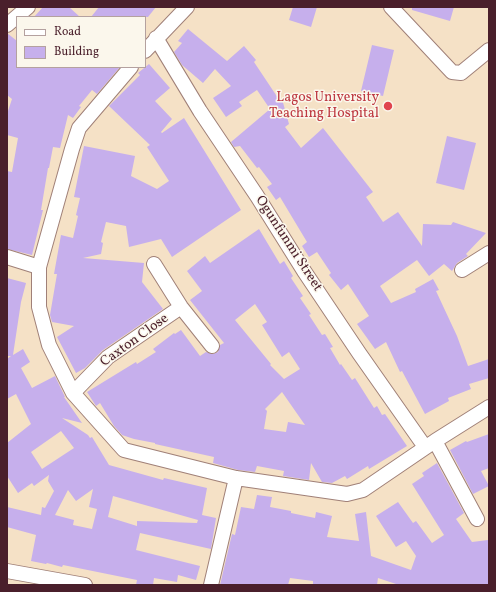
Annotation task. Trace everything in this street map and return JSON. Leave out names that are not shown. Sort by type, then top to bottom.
[{"type":"street","points":[[18,16],[28,7]]},
{"type":"street","points":[[146,50],[187,7]]},
{"type":"street","points":[[391,7],[452,72],[461,73],[489,50]]},
{"type":"street","points":[[7,25],[16,17]]},
{"type":"street","name":"Ogunfunmi Street","points":[[156,38],[200,111],[257,196],[304,271],[359,353],[430,444],[477,519]]},
{"type":"street","points":[[130,68],[79,128],[39,267],[39,307],[49,345],[73,393],[124,450],[236,478],[347,494],[363,490],[430,444],[489,407]]},
{"type":"street","points":[[462,270],[489,253]]},
{"type":"street","points":[[7,257],[39,267]]},
{"type":"street","name":"Caxton Close","points":[[154,264],[181,307],[212,346]]},
{"type":"street","name":"Caxton Close","points":[[73,393],[108,357],[181,307]]},
{"type":"street","points":[[210,585],[236,478]]},
{"type":"street","points":[[7,571],[85,585]]},
{"type":"building","points":[[43,7],[69,7],[79,16],[35,16]]},
{"type":"building","points":[[99,7],[156,7],[148,17],[92,16]]},
{"type":"building","points":[[293,7],[317,7],[311,27],[289,20]]},
{"type":"building","points":[[412,7],[454,7],[450,21],[412,10]]},
{"type":"building","points":[[188,29],[227,61],[244,46],[256,60],[254,62],[280,101],[282,99],[289,124],[285,127],[301,148],[323,128],[373,192],[366,197],[383,222],[398,212],[422,246],[423,224],[451,225],[453,222],[486,233],[466,254],[468,256],[457,263],[452,271],[444,264],[429,276],[417,260],[380,286],[391,303],[416,292],[415,289],[433,279],[439,290],[436,291],[457,336],[468,366],[489,359],[489,378],[469,384],[471,389],[448,398],[449,401],[425,414],[402,371],[400,372],[386,342],[375,349],[357,324],[369,316],[348,284],[341,290],[329,275],[331,273],[317,252],[309,257],[302,246],[307,242],[280,197],[276,200],[267,187],[272,184],[240,146],[234,147],[231,142],[270,109],[257,90],[239,102],[242,106],[226,117],[213,98],[231,86],[215,69],[203,83],[182,65],[174,52],[182,43],[178,41]]},
{"type":"building","points":[[7,33],[16,40],[16,68],[119,68],[97,94],[92,90],[79,106],[81,107],[73,118],[68,115],[60,148],[53,147],[41,210],[43,210],[32,255],[7,249],[7,171],[12,172],[18,138],[7,135],[7,114],[12,99],[7,95]]},
{"type":"building","points":[[372,45],[394,50],[383,96],[361,91]]},
{"type":"building","points":[[149,64],[170,88],[155,101],[172,119],[161,132],[162,133],[184,118],[241,210],[172,257],[161,239],[129,247],[126,226],[106,222],[101,242],[103,243],[101,254],[83,258],[144,263],[142,282],[163,309],[103,350],[85,368],[76,373],[57,337],[74,326],[52,322],[50,315],[57,274],[54,274],[61,235],[73,238],[78,216],[76,215],[80,198],[74,197],[84,146],[135,156],[131,176],[157,189],[169,181],[147,147],[150,145],[109,106],[140,75],[138,73]]},
{"type":"building","points":[[447,136],[476,143],[464,190],[436,183]]},
{"type":"building","points":[[259,229],[280,264],[284,261],[293,276],[291,278],[303,296],[300,298],[311,314],[309,315],[322,335],[325,334],[333,347],[330,348],[340,365],[341,364],[352,380],[355,378],[374,408],[377,406],[382,415],[385,414],[407,446],[369,469],[368,466],[347,479],[345,476],[332,483],[322,482],[311,463],[309,480],[283,476],[284,471],[257,466],[255,472],[238,470],[213,463],[214,457],[122,435],[114,426],[100,403],[96,406],[87,392],[136,362],[137,364],[156,352],[153,349],[174,333],[175,334],[181,330],[200,356],[206,352],[213,354],[218,352],[220,345],[224,343],[190,300],[202,291],[187,271],[205,256],[210,263]],"holes":[[[255,304],[267,322],[262,325],[282,357],[289,352],[300,369],[284,379],[270,365],[271,364],[235,320]],[[282,392],[305,425],[288,422],[286,432],[264,429],[267,411],[265,409]]]},
{"type":"building","points":[[7,278],[26,283],[21,302],[13,355],[23,349],[30,362],[21,368],[32,388],[55,376],[64,397],[82,423],[62,418],[88,435],[90,438],[92,437],[109,465],[163,480],[164,478],[207,488],[202,515],[216,518],[211,549],[140,533],[136,550],[200,566],[196,580],[178,575],[177,582],[154,578],[153,585],[136,585],[137,580],[63,565],[62,567],[31,561],[36,535],[7,527],[7,507],[41,515],[42,507],[45,508],[54,491],[48,481],[49,475],[34,486],[32,483],[18,493],[7,476],[7,443],[31,424],[16,394],[7,399],[7,359],[11,356],[7,356]],"holes":[[[61,431],[74,448],[42,469],[31,452]],[[93,489],[89,507],[97,509],[92,529],[73,525],[74,520],[55,515],[68,490],[76,501]],[[113,496],[198,520],[197,523],[137,521],[137,526],[108,517]]]},
{"type":"building","points":[[489,434],[489,468],[481,471],[489,486],[473,494],[450,450],[466,441],[467,442]]},
{"type":"building","points":[[437,463],[464,513],[456,519],[472,542],[488,540],[489,585],[399,585],[378,578],[377,585],[313,585],[313,581],[290,578],[288,585],[220,585],[232,534],[235,535],[241,507],[254,509],[257,495],[272,497],[270,507],[291,511],[291,513],[315,518],[316,512],[332,516],[327,537],[359,541],[355,514],[366,512],[371,556],[411,570],[416,556],[406,541],[396,547],[376,516],[398,502],[413,523],[416,521],[432,543],[444,535],[412,484],[424,476],[422,473]]},
{"type":"place","name":"Lagos University Teaching Hospital","points":[[388,106]]}]
